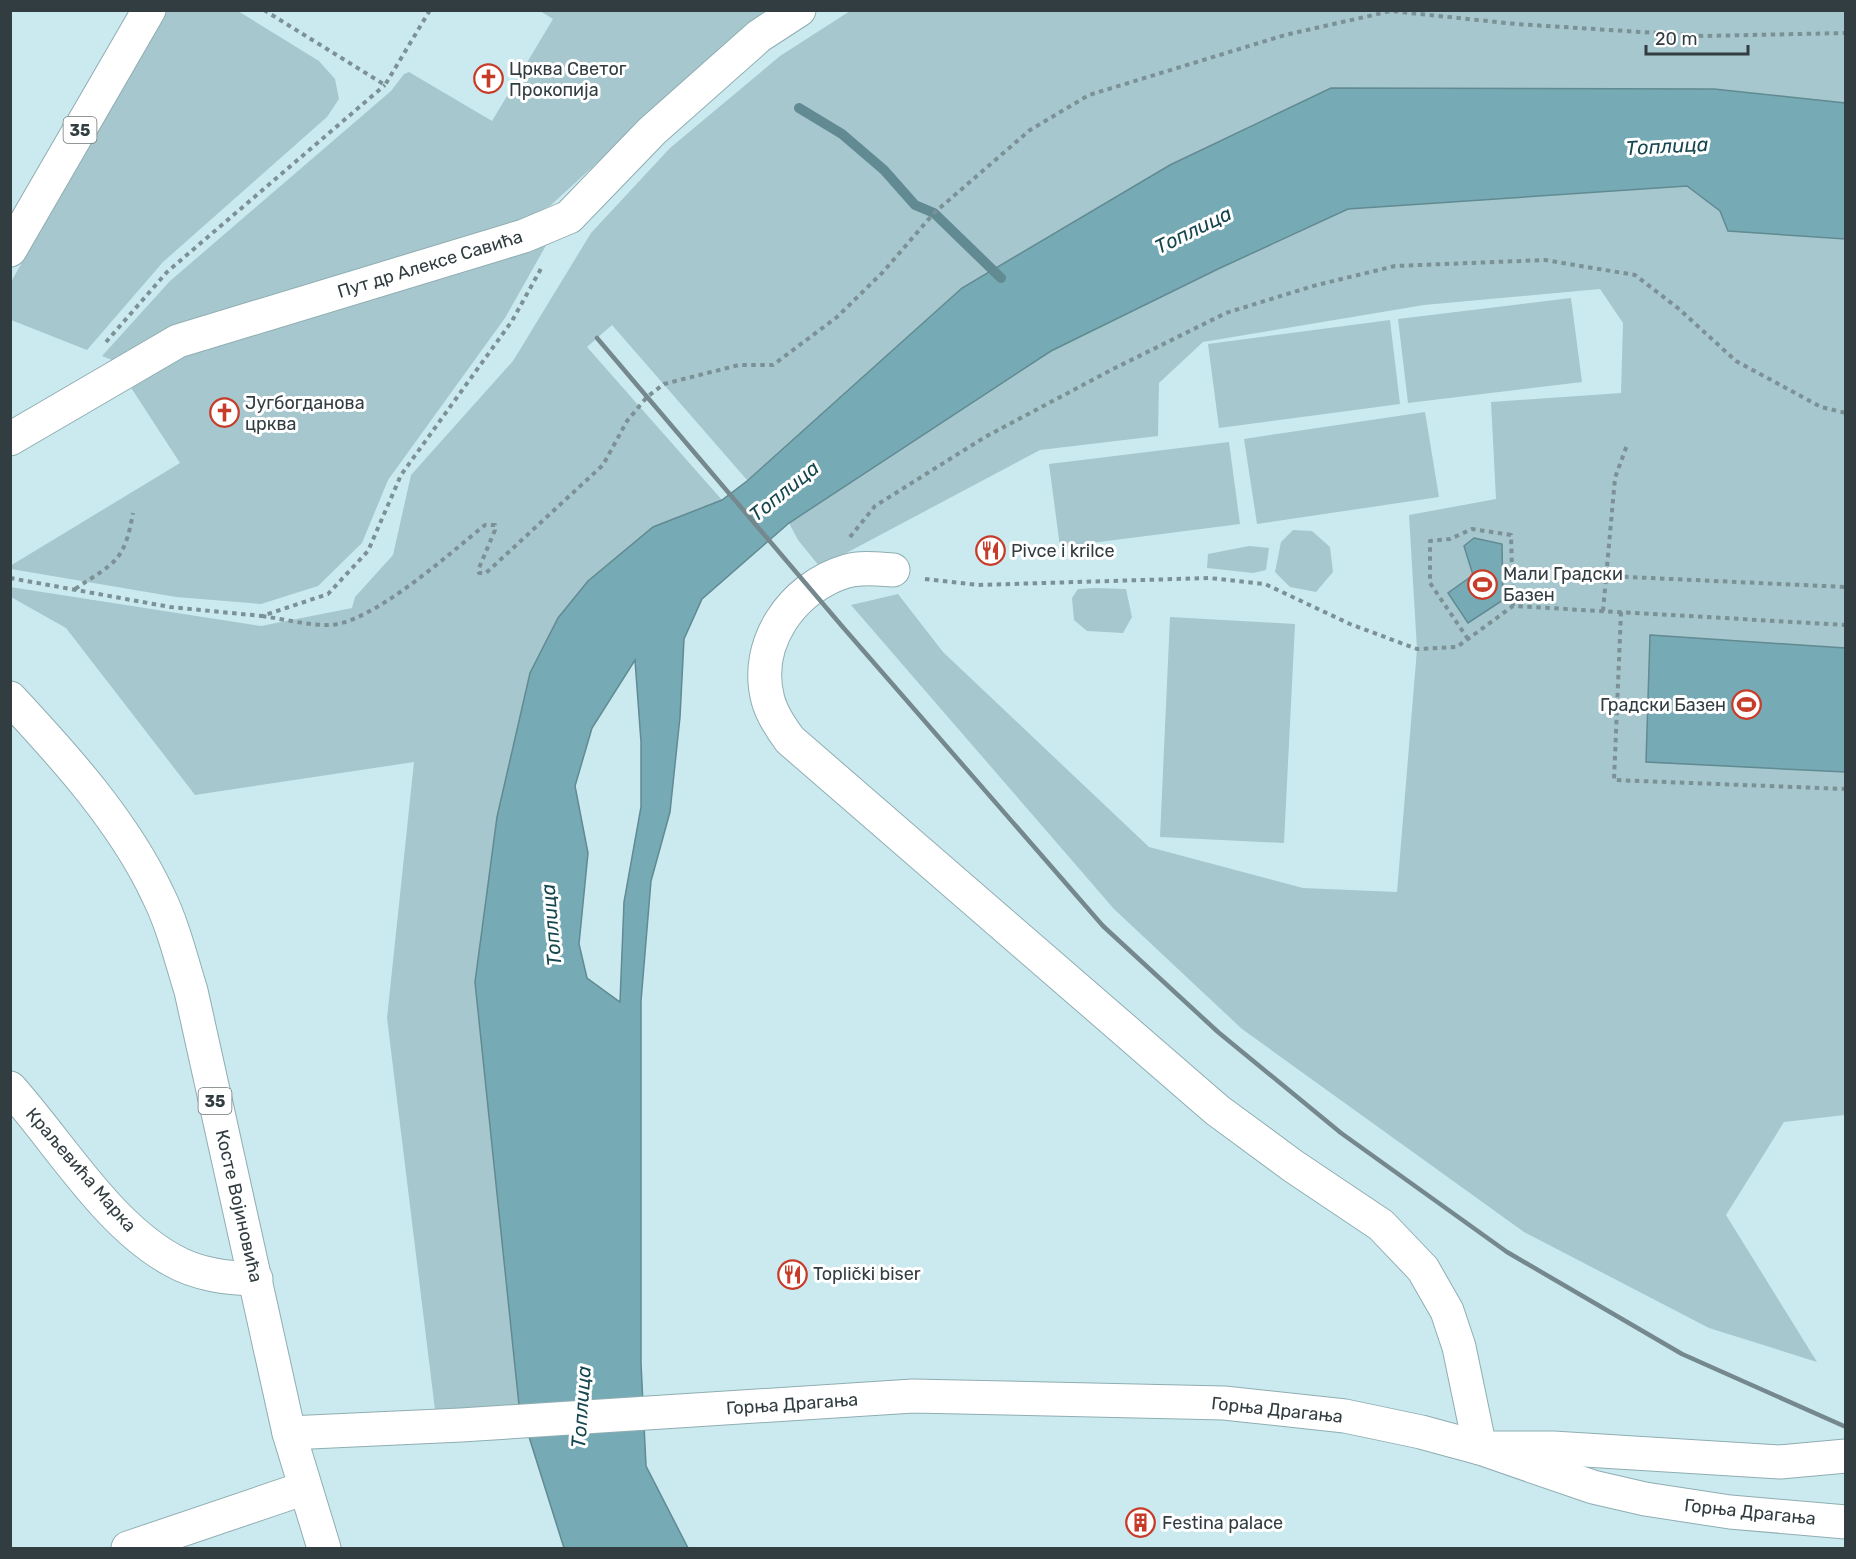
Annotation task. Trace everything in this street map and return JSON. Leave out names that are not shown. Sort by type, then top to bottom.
[{"type":"street","name":"35","points":[[10,250],[149,10]]},
{"type":"street","name":"Пут др Алексе Савића","points":[[10,438],[139,361],[178,341],[524,236],[569,217],[652,131],[759,36],[800,10]]},
{"type":"street","points":[[893,570],[847,571],[829,577],[795,601],[772,636],[766,656],[764,680],[768,702],[783,731],[790,740],[1217,1110],[1293,1166],[1381,1225],[1423,1269],[1447,1311],[1459,1347],[1480,1448],[1553,1448],[1780,1462],[1845,1456]]},
{"type":"street","name":"Косте Војиновића","points":[[10,698],[102,807],[158,895],[191,991],[289,1432],[324,1548]]},
{"type":"street","name":"Краљевића Марка","points":[[10,1088],[125,1225],[150,1245],[172,1260],[201,1272],[225,1278],[256,1279]]},
{"type":"street","name":"Горња Драгања","points":[[289,1432],[460,1425],[914,1396],[1224,1403],[1344,1416],[1480,1448],[1593,1487],[1645,1499],[1730,1512],[1845,1522]]},
{"type":"street","points":[[128,1548],[305,1488]]},
{"type":"path","points":[[264,10],[385,85]]},
{"type":"path","points":[[99,349],[167,272],[385,85],[430,10]]},
{"type":"path","points":[[10,578],[170,607],[327,625],[341,623],[398,593],[485,525],[491,524],[495,525],[495,530],[479,568],[479,573],[486,573],[603,465],[627,421],[664,384],[739,365],[773,365],[837,317],[882,272],[934,213],[1030,130],[1089,95],[1285,35],[1391,11],[1516,24],[1702,36],[1845,33]]},
{"type":"path","points":[[262,616],[328,594],[368,550],[401,475],[512,321],[569,217]]},
{"type":"path","points":[[847,571],[850,534],[875,506],[985,437],[1113,369],[1226,314],[1313,286],[1395,266],[1545,261],[1635,275],[1679,309],[1736,361],[1821,407],[1845,413]]},
{"type":"path","points":[[1603,611],[1615,478],[1627,445]]},
{"type":"path","points":[[75,589],[116,562],[128,543],[133,513]]},
{"type":"path","points":[[1468,639],[1430,583],[1430,541],[1450,539],[1472,529],[1511,535],[1513,606]]},
{"type":"path","points":[[893,570],[935,581],[978,585],[1209,578],[1265,584],[1350,624],[1417,649],[1457,647],[1513,606],[1845,625]]},
{"type":"path","points":[[1606,576],[1845,587]]},
{"type":"path","points":[[1621,612],[1614,780],[1845,789]]},
{"type":"shaded area","points":[[163,11],[238,11],[319,61],[335,79],[339,99],[327,117],[163,262],[87,350],[11,320],[11,282]]},
{"type":"shaded area","points":[[540,11],[771,11],[744,28],[551,205],[511,226],[116,366],[112,360],[102,356],[170,281],[391,91],[404,74],[409,72],[492,121],[553,19]]},
{"type":"shaded area","points":[[850,11],[1845,11],[1845,103],[1714,89],[1330,88],[962,288],[747,480],[612,325],[587,347],[722,500],[653,527],[475,982],[519,1405],[435,1410],[387,1018],[414,762],[195,795],[66,628],[11,597],[10,587],[261,626],[352,608],[355,597],[393,555],[411,475],[513,361],[591,233],[670,148],[780,56]]},
{"type":"shaded area","points":[[1687,186],[1720,211],[1728,231],[1845,239],[1845,1115],[1784,1122],[1726,1215],[1817,1362],[1709,1328],[1524,1232],[1242,1029],[1114,909],[851,605],[898,594],[943,652],[1149,847],[1303,888],[1397,892],[1417,649],[1409,515],[1496,499],[1491,402],[1621,393],[1623,323],[1600,289],[1424,305],[1203,342],[1159,383],[1158,436],[1040,450],[820,567],[798,540],[789,523],[1051,351],[1218,269],[1348,209]]},
{"type":"shaded area","points":[[553,233],[505,318],[388,480],[362,543],[318,586],[261,604],[176,597],[11,569],[10,566],[180,463],[126,380],[145,367]]},
{"type":"shaded area","points":[[1571,298],[1582,382],[1408,403],[1398,319]]},
{"type":"shaded area","points":[[1390,320],[1400,404],[1219,428],[1208,344]]},
{"type":"shaded area","points":[[1425,412],[1439,497],[1257,524],[1244,439]]},
{"type":"shaded area","points":[[1229,442],[1240,524],[1060,547],[1049,464]]},
{"type":"shaded area","points":[[1293,530],[1312,531],[1330,547],[1333,572],[1316,592],[1290,587],[1275,572],[1281,542]]},
{"type":"shaded area","points":[[1249,546],[1269,548],[1266,570],[1253,573],[1207,568],[1208,554]]},
{"type":"shaded area","points":[[1078,589],[1126,589],[1132,617],[1123,633],[1087,631],[1074,620],[1072,598]]},
{"type":"shaded area","points":[[1170,617],[1295,624],[1284,843],[1160,837]]},
{"type":"water","name":"Топлица","points":[[1331,88],[1714,89],[1845,103],[1845,239],[1728,231],[1720,211],[1687,186],[1348,209],[1218,269],[1051,351],[789,523],[702,599],[684,639],[680,717],[670,812],[651,881],[641,1001],[641,1363],[646,1466],[688,1548],[564,1548],[519,1405],[475,982],[497,817],[530,673],[558,618],[588,581],[653,527],[722,500],[747,481],[962,288],[1170,165]],"holes":[[[635,660],[641,742],[641,807],[624,902],[620,1002],[587,978],[579,944],[588,853],[575,786],[592,728]]]},
{"type":"water","name":"Мали Градски Базен","points":[[1474,538],[1502,544],[1503,600],[1468,623],[1448,593],[1473,575],[1464,546]]},
{"type":"water","name":"Градски Базен","points":[[1650,635],[1845,648],[1845,772],[1646,762]]},
{"type":"waterway","points":[[799,108],[842,134],[884,170],[915,205],[934,213],[1001,278]]},
{"type":"railway","points":[[597,338],[841,625],[1103,926],[1218,1032],[1341,1133],[1507,1252],[1682,1354],[1846,1427]]},
{"type":"place","name":"Црква Светог Прокопија","points":[[488,79]]},
{"type":"place","name":"Југбогданова црква","points":[[224,413]]},
{"type":"place","name":"Pivce i krilce","points":[[990,551]]},
{"type":"place","name":"Мали Градски Базен","points":[[1482,584]]},
{"type":"place","name":"Градски Базен","points":[[1747,705]]},
{"type":"place","name":"Toplički biser","points":[[792,1274]]},
{"type":"place","name":"Festina palace","points":[[1141,1523]]}]
